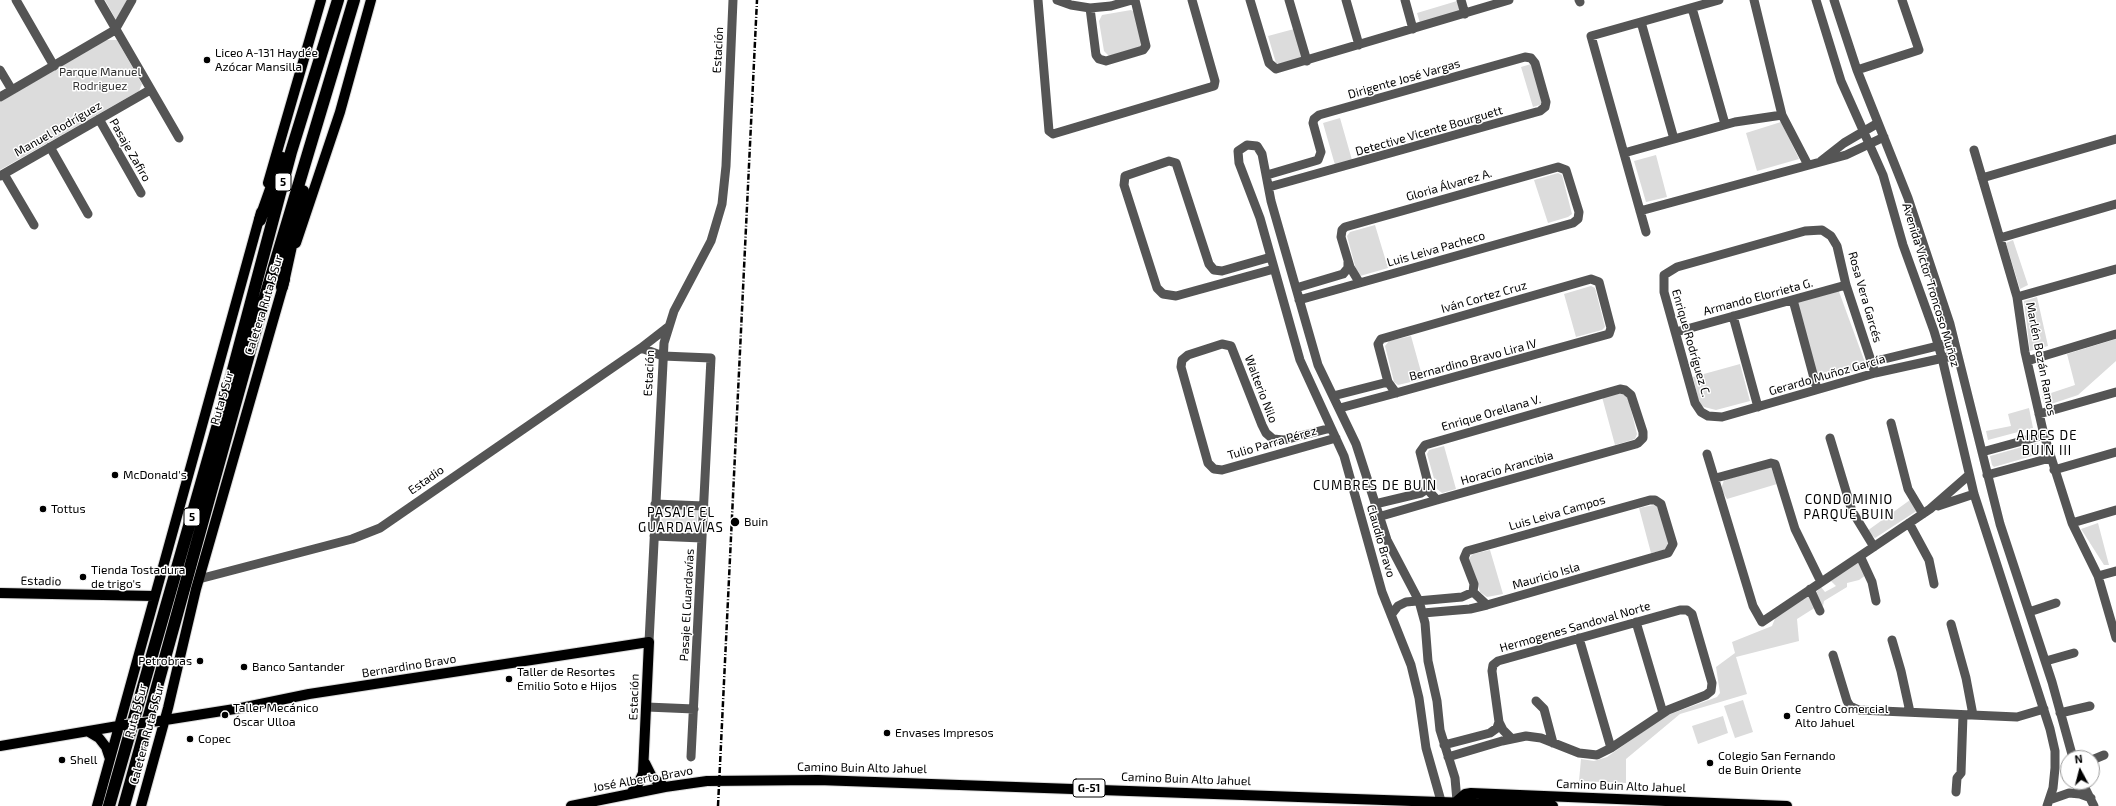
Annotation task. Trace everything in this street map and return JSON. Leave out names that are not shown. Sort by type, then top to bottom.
[{"type":"highway","name":"Ruta 5 Sur","points":[[109,806],[225,400],[291,152],[338,0]]},
{"type":"highway","name":"Ruta 5 Sur","points":[[124,806],[264,300],[354,0]]},
{"type":"highway","points":[[260,220],[318,63]]},
{"type":"highway","points":[[282,287],[298,219],[314,131]]},
{"type":"main road","points":[[97,806],[110,759],[122,726],[154,596],[260,220],[267,186],[321,0]]},
{"type":"main road","name":"Caletera Ruta 5 Sur","points":[[141,806],[161,720],[199,579],[282,287],[340,112],[371,0]]},
{"type":"main road","name":"Estadio","points":[[0,593],[154,596]]},
{"type":"main road","name":"Estación","points":[[631,793],[641,778],[644,761],[649,642]]},
{"type":"main road","name":"Bernardino Bravo","points":[[0,746],[241,708],[309,694],[649,642]]},
{"type":"main road","points":[[89,732],[99,738],[106,747],[110,759]]},
{"type":"main road","points":[[644,761],[652,777],[665,786]]},
{"type":"main road","name":"Camino Buin Alto Jahuel","points":[[721,780],[864,780],[1315,798],[1441,800],[1553,806]]},
{"type":"main road","name":"José Alberto Bravo","points":[[571,806],[665,786],[721,780]]},
{"type":"main road","name":"Camino Buin Alto Jahuel","points":[[1458,801],[1465,794],[1471,792],[1787,806]]},
{"type":"street","points":[[16,0],[54,66]]},
{"type":"street","points":[[99,0],[179,138]]},
{"type":"street","points":[[0,97],[116,30],[132,0]]},
{"type":"street","name":"Estación","points":[[649,642],[663,356],[668,327],[674,310],[711,241],[722,204],[726,166],[733,0]]},
{"type":"street","points":[[1038,0],[1049,131],[1053,134],[1214,86],[1215,81],[1192,0]]},
{"type":"street","points":[[1057,0],[1071,5],[1090,8],[1111,6],[1133,0],[1146,46],[1143,50],[1106,61],[1099,59],[1096,55],[1090,8]]},
{"type":"street","points":[[1250,0],[1271,67],[1279,69],[1509,0]]},
{"type":"street","points":[[1290,0],[1307,61]]},
{"type":"street","points":[[1346,0],[1359,45]]},
{"type":"street","points":[[1405,0],[1413,29]]},
{"type":"street","points":[[1461,0],[1465,14]]},
{"type":"street","points":[[1646,232],[1591,36],[1719,0]]},
{"type":"street","points":[[1754,0],[1782,115],[1808,166]]},
{"type":"street","name":"Avenida Víctor Troncoso Muñoz","points":[[1816,0],[1841,80],[1888,189],[1903,245],[1942,358],[1974,494],[2050,729],[2055,764],[2048,803]]},
{"type":"street","name":"Avenida Víctor Troncoso Muñoz","points":[[1834,0],[1857,70],[1908,198],[1954,342],[1987,475],[2010,556],[2046,662],[2071,750]]},
{"type":"street","points":[[1857,70],[1919,50],[1902,0]]},
{"type":"street","points":[[1692,8],[1725,124]]},
{"type":"street","points":[[1641,22],[1674,139]]},
{"type":"street","name":"Dirigente José Vargas","points":[[1333,171],[1320,154],[1313,123],[1314,119],[1319,115],[1525,57],[1531,58]]},
{"type":"street","name":"Detective Vicente Bourguett","points":[[1269,188],[1333,171],[1542,110],[1546,105],[1546,99],[1535,63],[1531,58]]},
{"type":"street","points":[[0,70],[12,90]]},
{"type":"street","name":"Manuel Rodríguez","points":[[2,175],[150,90]]},
{"type":"street","points":[[1624,153],[1725,124],[1782,115]]},
{"type":"street","name":"Pasaje Zafiro","points":[[99,119],[141,193]]},
{"type":"street","points":[[1819,162],[1844,143],[1864,133],[1878,123]]},
{"type":"street","points":[[1640,211],[1846,155],[1870,145],[1884,137]]},
{"type":"street","points":[[1982,178],[2116,139]]},
{"type":"street","name":"Claudio Bravo","points":[[1441,800],[1425,740],[1415,681],[1406,650],[1390,615],[1342,451],[1308,382],[1294,341],[1260,218],[1239,163],[1237,154],[1240,148],[1250,144],[1259,148],[1267,175],[1275,214],[1318,365],[1356,444],[1378,517],[1390,548],[1413,586],[1419,600],[1423,613],[1428,660],[1435,691],[1443,741],[1454,778],[1458,801]]},
{"type":"street","points":[[50,147],[88,214]]},
{"type":"street","name":"Marlén Bozán Ramos","points":[[1974,150],[2017,297],[2027,360],[2050,458],[2072,523],[2098,576],[2115,632]]},
{"type":"street","points":[[1267,175],[1313,163],[1320,154]]},
{"type":"street","points":[[1221,283],[1216,269],[1209,264],[1176,163],[1169,161],[1129,173],[1124,178],[1124,185],[1161,293],[1169,296],[1176,296],[1274,269]]},
{"type":"street","name":"Gloria Álvarez A.","points":[[1348,262],[1341,237],[1342,230],[1347,226],[1558,167],[1564,168]]},
{"type":"street","name":"Luis Leiva Pacheco","points":[[1299,300],[1573,223],[1578,219],[1579,212],[1567,173],[1564,168]]},
{"type":"street","points":[[2,175],[34,225]]},
{"type":"street","points":[[2000,238],[2116,204]]},
{"type":"street","points":[[1260,218],[1275,214]]},
{"type":"street","name":"Rosa Vera Garcés","points":[[1664,275],[1677,267],[1805,231],[1818,229],[1826,232],[1831,236],[1837,246],[1846,285],[1875,373]]},
{"type":"street","points":[[1206,287],[1216,269],[1271,257]]},
{"type":"street","points":[[1296,288],[1342,274],[1348,268],[1348,262]]},
{"type":"street","points":[[1348,262],[1359,282]]},
{"type":"street","points":[[2017,297],[2116,269]]},
{"type":"street","name":"Enrique Rodríguez C.","points":[[1664,275],[1664,292],[1695,403],[1697,408],[1705,415]]},
{"type":"street","name":"Iván Cortez Cruz","points":[[1388,382],[1378,346],[1379,341],[1383,338],[1591,279],[1596,280]]},
{"type":"street","name":"Bernardino Bravo Lira IV","points":[[1340,408],[1608,335],[1611,332],[1611,328],[1599,282],[1596,280]]},
{"type":"street","name":"Armando Elorrieta G.","points":[[1676,332],[1846,285]]},
{"type":"street","points":[[1793,300],[1817,388]]},
{"type":"street","points":[[1733,316],[1758,407]]},
{"type":"street","name":"Estadio","points":[[199,579],[352,539],[372,532],[641,348],[668,327]]},
{"type":"street","points":[[2027,360],[2116,334]]},
{"type":"street","points":[[1294,341],[1309,337]]},
{"type":"street","name":"Gerardo Muñoz García","points":[[1872,362],[1954,342]]},
{"type":"street","name":"Walterio Nilo","points":[[1214,469],[1208,462],[1181,368],[1181,362],[1188,355],[1222,344],[1230,345],[1234,350],[1266,434],[1273,439],[1284,440],[1331,428]]},
{"type":"street","points":[[641,348],[663,356]]},
{"type":"street","name":"Gerardo Muñoz García","points":[[1705,415],[1722,417],[1817,388],[1875,373],[1957,355]]},
{"type":"street","name":"Pasaje El Guardavías","points":[[663,356],[711,358],[691,757]]},
{"type":"street","points":[[1333,396],[1388,382],[1396,393]]},
{"type":"street","name":"Enrique Orellana V.","points":[[1427,489],[1428,483],[1420,452],[1425,445],[1620,389],[1625,390]]},
{"type":"street","name":"Horacio Arancibia","points":[[1378,517],[1636,444],[1642,440],[1643,432],[1631,395],[1625,390]]},
{"type":"street","points":[[2039,414],[2116,392]]},
{"type":"street","points":[[1891,423],[1908,489],[1926,512]]},
{"type":"street","points":[[1982,452],[2044,435]]},
{"type":"street","name":"Tulio Parra Pérez","points":[[1214,469],[1222,470],[1336,438]]},
{"type":"street","points":[[1830,438],[1852,511],[1874,547]]},
{"type":"street","name":"Walterio Nilo","points":[[1272,456],[1273,439]]},
{"type":"street","points":[[1342,451],[1347,446],[1356,444]]},
{"type":"street","points":[[2054,470],[2116,452]]},
{"type":"street","points":[[1707,454],[1716,478],[1753,606],[1762,622],[1926,512],[1969,475]]},
{"type":"street","points":[[1987,475],[2050,458]]},
{"type":"street","points":[[1716,478],[1771,463],[1775,464],[1796,533],[1821,582]]},
{"type":"street","points":[[1375,504],[1422,493],[1427,489],[1437,500]]},
{"type":"street","points":[[1926,512],[1974,494]]},
{"type":"street","name":"Luis Leiva Campos","points":[[1473,592],[1474,584],[1465,561],[1465,554],[1470,550],[1650,500],[1658,501]]},
{"type":"street","name":"Mauricio Isla","points":[[1423,613],[1488,605],[1666,554],[1672,549],[1673,544],[1662,506],[1658,501]]},
{"type":"street","points":[[655,504],[704,506]]},
{"type":"street","points":[[2072,523],[2116,510]]},
{"type":"street","points":[[1909,523],[1929,560],[1934,584]]},
{"type":"street","points":[[654,536],[702,538]]},
{"type":"street","points":[[1860,556],[1872,582],[1876,601]]},
{"type":"street","points":[[1996,561],[2010,556]]},
{"type":"street","points":[[2098,576],[2116,571]]},
{"type":"street","points":[[1810,589],[1820,611]]},
{"type":"street","points":[[1390,615],[1402,604],[1419,600],[1462,597],[1473,592],[1488,605]]},
{"type":"street","points":[[2029,612],[2056,602]]},
{"type":"street","name":"Hermogenes Sandoval Norte","points":[[1499,722],[1492,675],[1492,668],[1495,663],[1636,622],[1680,610],[1687,610],[1694,618],[1711,678],[1712,687],[1710,693],[1663,713]]},
{"type":"street","points":[[1448,757],[1512,739],[1532,736],[1585,755],[1597,754],[1611,748],[1663,713],[1636,622]]},
{"type":"street","points":[[1951,624],[1965,672],[1968,715],[1966,773],[1957,778],[1956,792]]},
{"type":"street","points":[[1580,638],[1611,748]]},
{"type":"street","points":[[1892,640],[1901,670],[1910,712]]},
{"type":"street","points":[[2046,662],[2074,653]]},
{"type":"street","points":[[1833,655],[1846,699],[1850,706],[1859,710],[2017,717],[2044,709]]},
{"type":"street","points":[[1536,701],[1544,709],[1553,743]]},
{"type":"street","points":[[2060,713],[2090,706]]},
{"type":"street","points":[[647,707],[694,709]]},
{"type":"street","points":[[1425,740],[1443,741],[1490,733],[1497,728],[1499,722]]},
{"type":"street","points":[[1499,722],[1506,734],[1512,739]]},
{"type":"street","points":[[2050,729],[2064,726]]},
{"type":"street","points":[[2100,757],[2104,755]]},
{"type":"street","name":"Avenida Víctor Troncoso Muñoz","points":[[2086,790],[2092,802]]},
{"type":"street","name":"Avenida Víctor Troncoso Muñoz","points":[[2048,803],[2059,795],[2069,793],[2080,794],[2092,802]]},
{"type":"green space","points":[[105,0],[127,0],[116,20]]},
{"type":"green space","points":[[1457,1],[1460,11],[1420,23],[1417,13]]},
{"type":"green space","points":[[1131,10],[1136,13],[1144,44],[1141,48],[1109,56],[1104,51],[1099,21],[1102,15]]},
{"type":"green space","points":[[1294,29],[1302,59],[1281,65],[1276,63],[1268,36]]},
{"type":"green space","name":"Parque Manuel Rodriguez","points":[[105,40],[117,40],[142,84],[139,91],[0,170],[0,102]]},
{"type":"green space","points":[[1531,64],[1543,104],[1533,107],[1521,67]]},
{"type":"green space","points":[[1340,118],[1352,160],[1335,165],[1323,123]]},
{"type":"green space","points":[[1781,122],[1799,159],[1757,171],[1746,133]]},
{"type":"green space","points":[[1656,155],[1667,197],[1646,202],[1634,161]]},
{"type":"green space","points":[[1558,173],[1562,175],[1572,214],[1568,217],[1548,223],[1534,180]]},
{"type":"green space","points":[[1375,225],[1388,268],[1360,276],[1357,273],[1347,236],[1350,232]]},
{"type":"green space","points":[[2013,240],[2028,285],[2020,289],[2006,243]]},
{"type":"green space","points":[[1591,286],[1595,288],[1605,327],[1602,330],[1576,337],[1564,294]]},
{"type":"green space","points":[[1838,289],[1867,368],[1818,380],[1796,300]]},
{"type":"green space","points":[[2037,297],[2048,346],[2030,351],[2024,301]]},
{"type":"green space","points":[[1411,336],[1423,379],[1398,385],[1394,382],[1385,346],[1389,341]]},
{"type":"green space","points":[[2116,339],[2116,361],[2078,395],[2045,406],[2042,396],[2075,385],[2067,354]]},
{"type":"green space","points":[[1740,364],[1750,401],[1716,410],[1704,407],[1699,403],[1693,377]]},
{"type":"green space","points":[[1622,393],[1628,398],[1637,434],[1635,439],[1615,445],[1602,397]]},
{"type":"green space","points":[[2029,408],[2033,428],[1988,440],[1986,431],[2011,426],[2008,414]]},
{"type":"green space","points":[[2036,443],[2040,444],[2041,451],[2039,454],[1994,467],[1992,465],[1990,456]]},
{"type":"green space","points":[[1444,446],[1456,489],[1442,493],[1437,489],[1427,454],[1429,450]]},
{"type":"green space","points":[[1771,467],[1777,484],[1727,499],[1721,489],[1724,480]]},
{"type":"green space","points":[[1910,500],[1917,511],[1875,538],[1867,531]]},
{"type":"green space","points":[[1654,505],[1658,507],[1669,544],[1665,550],[1651,553],[1639,508]]},
{"type":"green space","points":[[662,508],[698,510],[696,534],[661,529]]},
{"type":"green space","points":[[2098,523],[2109,565],[2104,565],[2081,529]]},
{"type":"green space","points":[[1490,550],[1503,594],[1487,597],[1480,592],[1468,559],[1473,554]]},
{"type":"green space","points":[[1858,561],[1866,575],[1859,580],[1847,583],[1847,587],[1824,601],[1823,606],[1821,605],[1814,594],[1821,587],[1825,592],[1836,586],[1831,581]]},
{"type":"green space","points":[[1809,595],[1816,607],[1797,619],[1799,641],[1736,657],[1747,694],[1680,714],[1626,759],[1626,783],[1579,781],[1581,759],[1594,761],[1607,757],[1665,716],[1717,697],[1720,693],[1716,667],[1735,653],[1732,642],[1772,626],[1776,616]]},
{"type":"green space","points":[[1743,700],[1753,732],[1735,738],[1724,706]]},
{"type":"green space","points":[[1723,716],[1728,733],[1698,744],[1692,726]]},
{"type":"railway","points":[[718,806],[757,0]]},
{"type":"place","name":"Liceo A-131 Haydée Azócar Mansilla","points":[[207,60]]},
{"type":"place","name":"McDonald's","points":[[115,475]]},
{"type":"place","name":"Tottus","points":[[43,509]]},
{"type":"place","name":"Buin","points":[[735,522]]},
{"type":"place","name":"Tienda Tostadura de trigo's","points":[[83,577]]},
{"type":"place","name":"Petrobras","points":[[200,661]]},
{"type":"place","name":"Banco Santander","points":[[244,667]]},
{"type":"place","name":"Taller de Resortes Emilio Soto e Hijos","points":[[509,679]]},
{"type":"place","name":"Taller Mecánico Óscar Ulloa","points":[[225,715]]},
{"type":"place","name":"Centro Comercial Alto Jahuel","points":[[1787,716]]},
{"type":"place","name":"Envases Impresos","points":[[887,733]]},
{"type":"place","name":"Copec","points":[[190,739]]},
{"type":"place","name":"Shell","points":[[62,760]]},
{"type":"place","name":"Colegio San Fernando de Buin Oriente","points":[[1710,763]]},
{"type":"district","name":"AIRES DE BUIN III","points":[[2047,444]]},
{"type":"district","name":"CUMBRES DE BUIN","points":[[1375,486]]},
{"type":"district","name":"CONDOMINIO PARQUE BUIN","points":[[1849,508]]},
{"type":"district","name":"PASAJE EL GUARDAVÍAS","points":[[681,520]]}]
